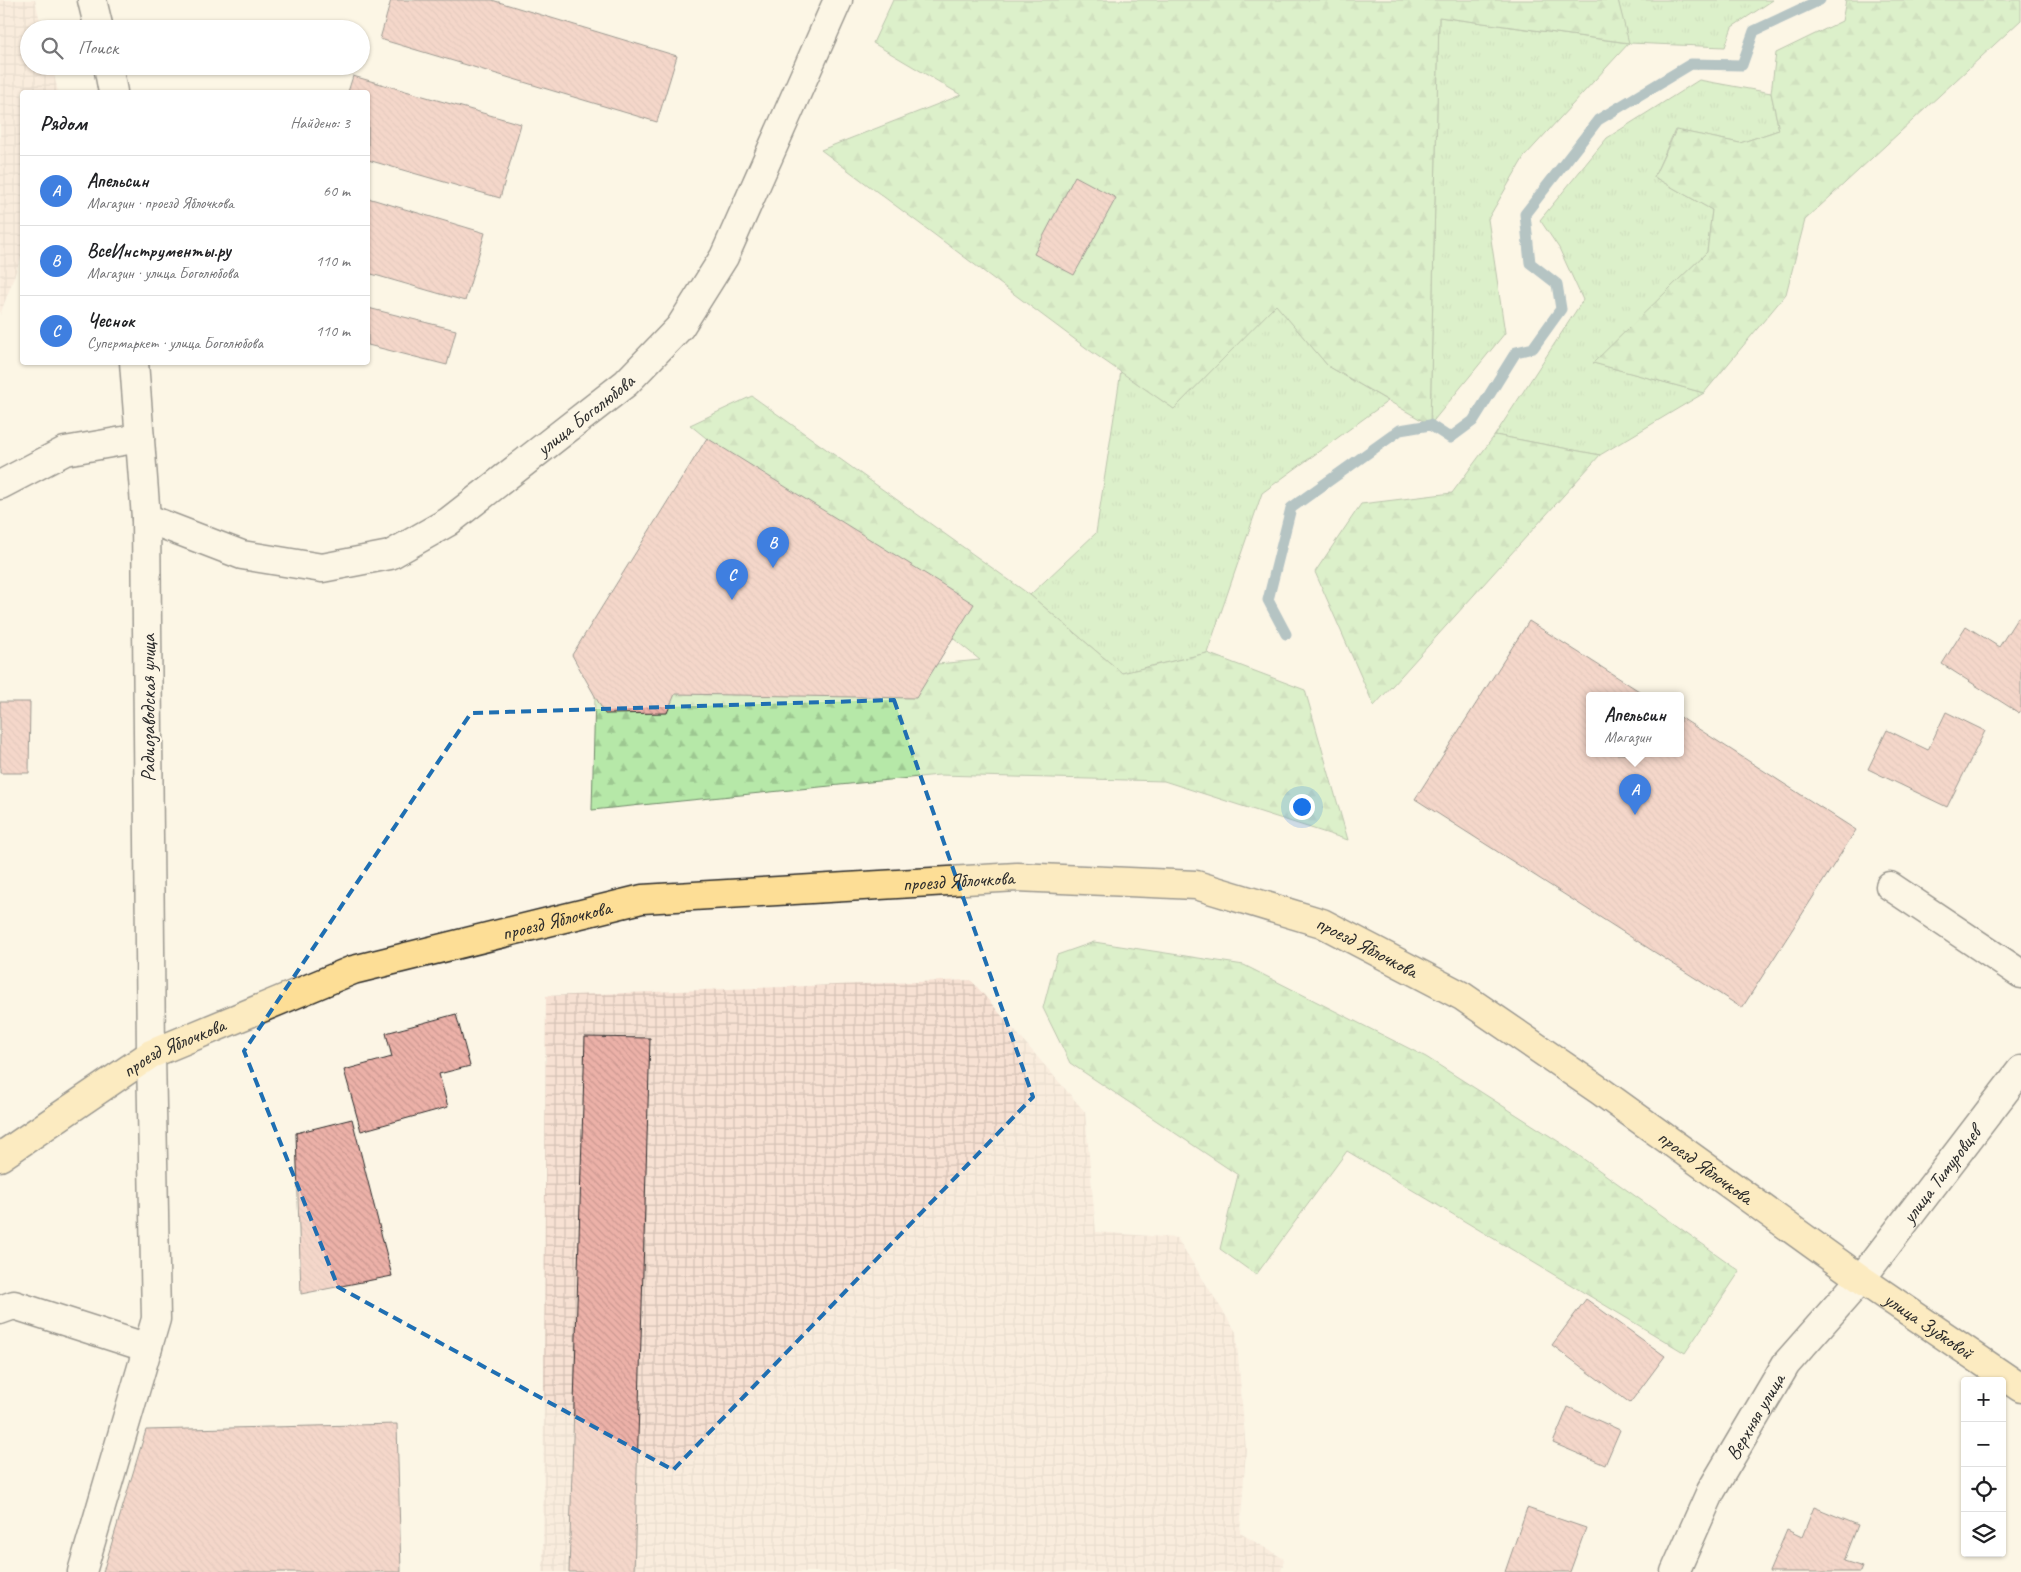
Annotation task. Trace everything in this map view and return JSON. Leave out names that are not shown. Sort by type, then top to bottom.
[{"type":"main road","name":"проезд Яблочкова","points":[[0,1157],[151,1054],[354,970],[642,899],[1017,877],[1196,885],[1322,923],[1462,996],[1599,1090],[1861,1279]]},
{"type":"main road","name":"улица Зубковой","points":[[1861,1279],[2021,1388]]},
{"type":"street","points":[[92,0],[97,20]]},
{"type":"street","name":"улица Боголюбова","points":[[146,518],[242,555],[322,568],[390,555],[448,522],[626,384],[680,327],[724,257],[838,0]]},
{"type":"street","points":[[110,75],[113,90]]},
{"type":"street","name":"Радиозаводская улица","points":[[82,1572],[156,1319],[151,1054],[146,518],[134,365]]},
{"type":"street","points":[[0,485],[65,451],[140,438]]},
{"type":"street","points":[[1890,886],[2021,974]]},
{"type":"street","name":"улица Тимуровцев","points":[[1861,1279],[2021,1070]]},
{"type":"street","name":"Верхняя улица","points":[[1675,1572],[1711,1491],[1786,1364],[1861,1279]]},
{"type":"street","points":[[0,1310],[14,1305],[148,1348]]},
{"type":"highlighted area","points":[[894,700],[1033,1097],[673,1470],[338,1287],[244,1051],[471,713]]},
{"type":"shaded area","points":[[0,0],[35,0],[40,20],[20,20],[20,75],[54,75],[58,90],[20,90],[20,260],[0,315]]},
{"type":"shaded area","points":[[971,980],[1085,1112],[1096,1232],[1177,1238],[1236,1332],[1246,1450],[1240,1533],[1284,1559],[1281,1572],[543,1572],[546,996]]},
{"type":"green space","points":[[893,0],[1618,0],[1629,43],[1439,17],[1430,425],[1328,366],[1276,305],[1174,409],[1089,350],[821,150],[961,95],[873,43]]},
{"type":"green space","points":[[1618,0],[1773,0],[1732,27],[1725,47],[1629,43],[1524,157],[1488,219],[1505,333],[1430,425],[1439,17],[1628,43]]},
{"type":"green space","points":[[1846,0],[2021,0],[2021,20],[1805,220],[1786,294],[1704,393],[1593,363],[1707,252],[1712,210],[1654,177],[1676,130],[1740,143],[1779,130],[1771,93],[1776,53],[1842,21]]},
{"type":"green space","points":[[1699,80],[1771,93],[1779,130],[1740,143],[1675,130],[1654,177],[1712,210],[1707,252],[1594,363],[1704,393],[1600,455],[1495,435],[1583,300],[1559,248],[1540,220],[1607,138]]},
{"type":"green space","points":[[1276,304],[1328,366],[1388,401],[1262,493],[1207,653],[1122,673],[1030,595],[1096,533],[1121,371],[1174,409]]},
{"type":"green space","points":[[752,396],[1030,595],[1122,673],[1207,653],[1305,690],[1348,840],[1164,781],[939,775],[592,810],[595,696],[980,660],[690,425]]},
{"type":"green space","points":[[1495,435],[1600,455],[1374,706],[1315,572],[1361,504],[1452,493]]},
{"type":"green space","points":[[1094,942],[1244,965],[1426,1057],[1564,1145],[1740,1271],[1685,1353],[1347,1151],[1256,1275],[1220,1249],[1238,1175],[1070,1063],[1043,1008],[1057,955]]},
{"type":"building","points":[[391,0],[492,0],[677,56],[657,122],[380,39]]},
{"type":"building","points":[[353,76],[521,124],[500,198],[370,161],[370,90],[349,90]]},
{"type":"building","points":[[1075,176],[1116,198],[1074,275],[1034,254]]},
{"type":"building","points":[[370,199],[485,233],[465,301],[370,274]]},
{"type":"building","points":[[370,308],[456,330],[447,365],[370,346]]},
{"type":"building","points":[[707,438],[974,604],[916,698],[675,694],[667,713],[605,714],[572,655]]},
{"type":"building","points":[[2018,617],[2021,619],[2021,710],[2019,713],[1942,664],[1966,626],[1999,647]]},
{"type":"building","points":[[1529,621],[1641,692],[1586,692],[1586,757],[1684,757],[1684,720],[1856,830],[1742,1008],[1415,799]]},
{"type":"building","points":[[0,702],[30,702],[29,773],[0,773]]},
{"type":"building","points":[[1946,712],[1985,731],[1947,807],[1868,769],[1887,730],[1928,750]]},
{"type":"building","points":[[456,1014],[470,1066],[439,1074],[448,1107],[361,1131],[344,1070],[392,1057],[386,1033]]},
{"type":"building","points":[[585,1037],[650,1038],[634,1572],[569,1572]]},
{"type":"building","points":[[352,1119],[392,1276],[301,1294],[296,1133]]},
{"type":"building","points":[[1586,1299],[1665,1356],[1630,1403],[1552,1345]]},
{"type":"building","points":[[1568,1407],[1620,1430],[1605,1465],[1553,1443]]},
{"type":"building","points":[[397,1424],[401,1572],[103,1572],[146,1430]]},
{"type":"building","points":[[1814,1507],[1858,1525],[1844,1561],[1863,1567],[1861,1572],[1769,1572],[1787,1530],[1802,1537]]},
{"type":"building","points":[[1527,1508],[1586,1528],[1570,1572],[1505,1572]]},
{"type":"waterway","points":[[1286,634],[1268,600],[1291,508],[1400,430],[1430,425],[1450,438],[1473,421],[1516,352],[1533,348],[1561,309],[1557,284],[1530,263],[1525,214],[1598,120],[1691,64],[1742,65],[1754,31],[1820,0]]},
{"type":"place","name":"ВсеИнструменты.ру","points":[[773,568]]},
{"type":"place","name":"Чеснок","points":[[732,600]]},
{"type":"place","name":"Апельсин","points":[[1635,815]]}]
